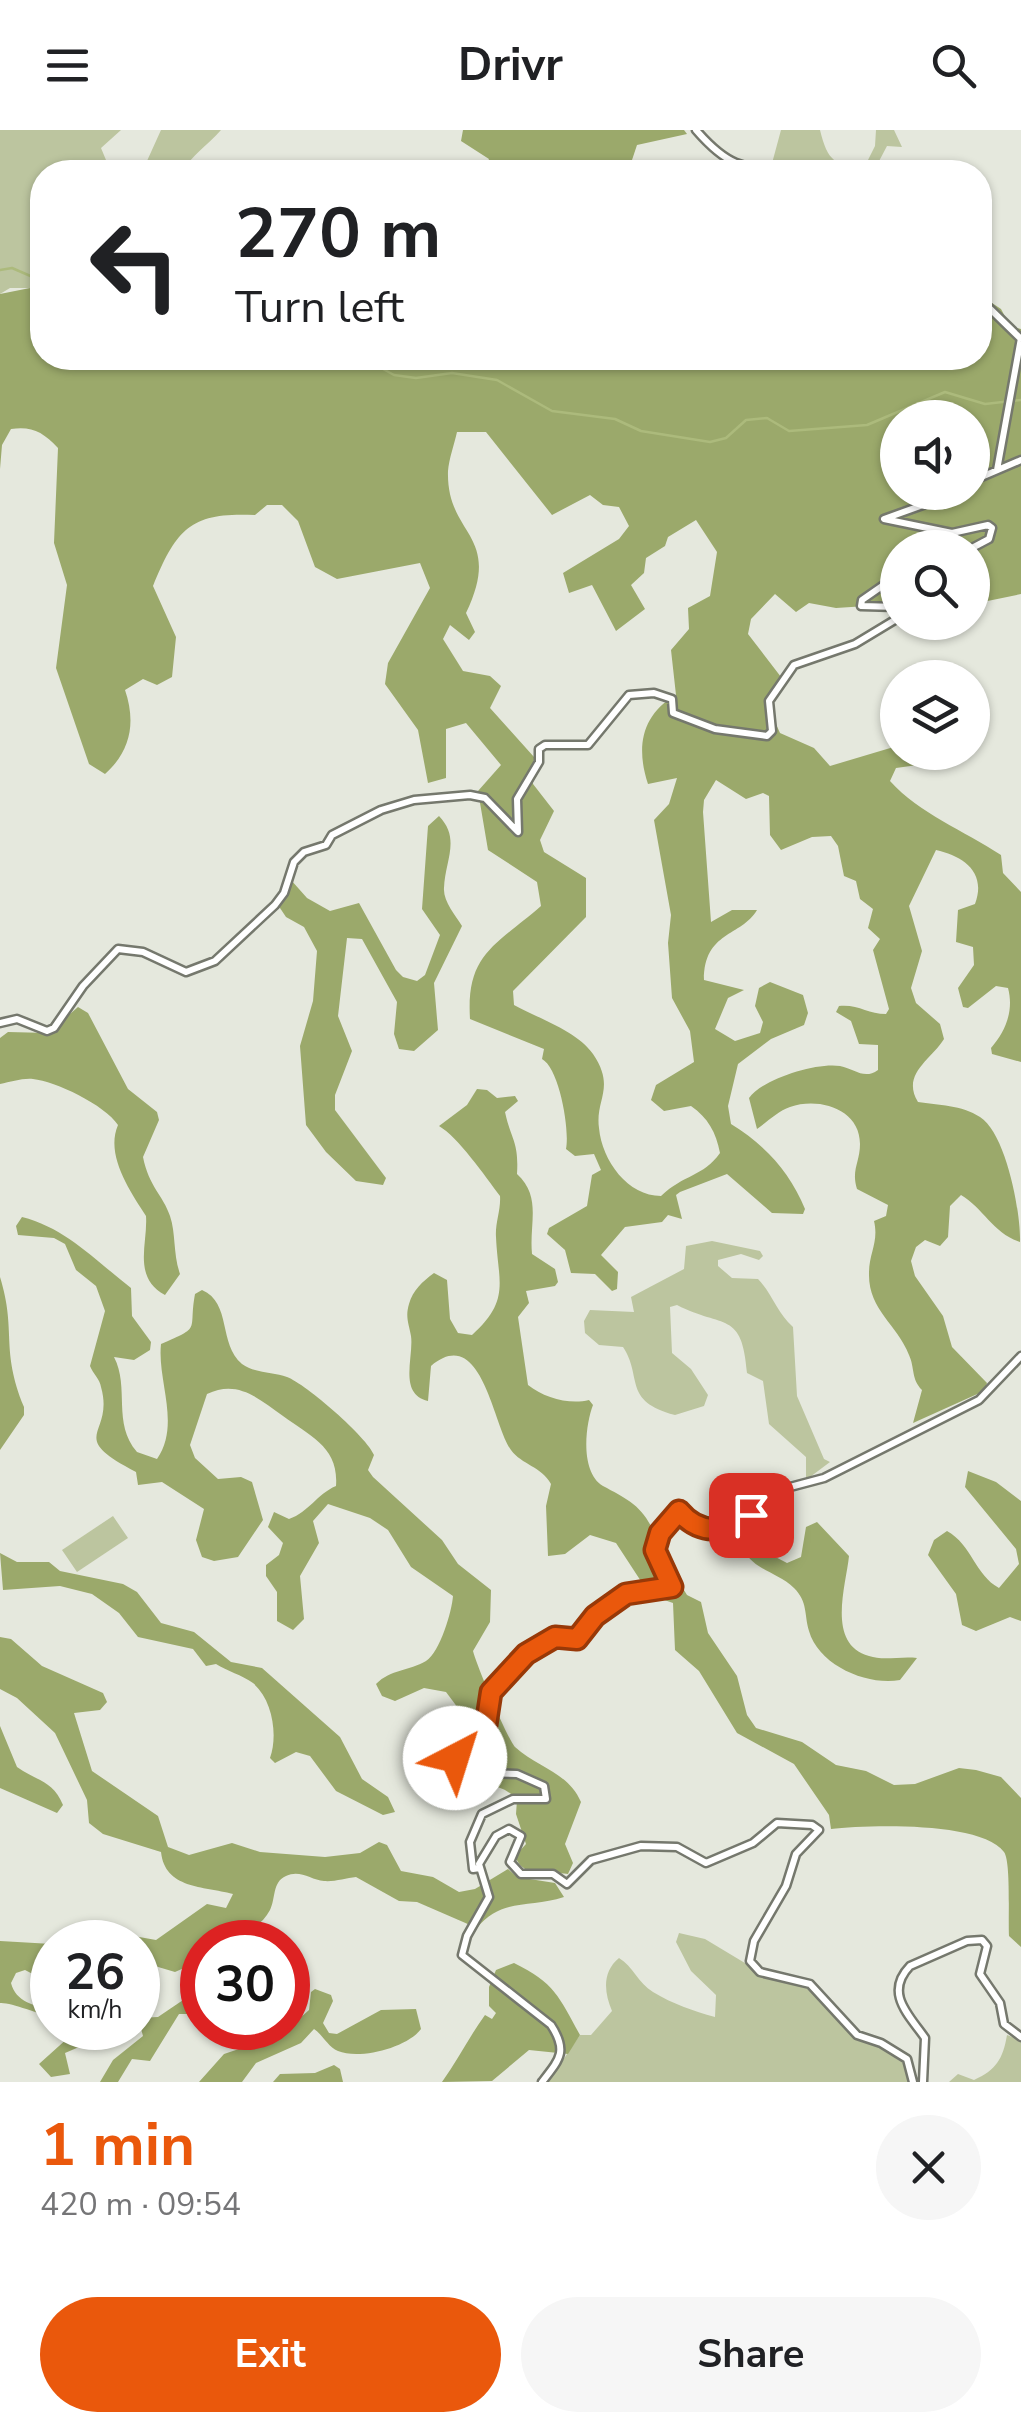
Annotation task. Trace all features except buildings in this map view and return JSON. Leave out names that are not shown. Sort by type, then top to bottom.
[{"type":"street","points":[[696,130],[710,150],[728,160]]},
{"type":"street","points":[[992,313],[1011,334],[1021,338],[997,470]]},
{"type":"street","points":[[990,473],[1021,460]]},
{"type":"street","points":[[909,510],[884,519],[937,530]]},
{"type":"street","points":[[966,530],[988,525],[992,528],[990,535]]},
{"type":"street","points":[[880,587],[861,606],[880,607]]},
{"type":"street","points":[[0,1022],[17,1019],[47,1031],[54,1028],[118,948],[142,952],[186,972],[214,961],[284,893],[289,870],[304,852],[326,845],[332,835],[381,810],[414,800],[470,795],[485,798],[518,832],[517,799],[539,762],[540,750],[545,745],[588,744],[629,694],[664,694],[672,699],[672,713],[697,724],[767,736],[772,731],[769,701],[794,666],[855,644],[880,629]]},
{"type":"street","points":[[480,1868],[473,1869],[468,1852],[482,1814],[513,1799],[540,1802],[547,1792],[533,1778],[516,1774],[429,1773],[428,1765],[458,1757],[478,1736],[486,1725],[491,1692],[534,1646],[555,1637],[577,1639],[595,1616],[632,1591],[672,1587],[655,1550],[670,1517],[679,1511],[692,1526],[712,1530],[740,1523],[775,1491],[824,1478],[979,1400],[1021,1356]]},
{"type":"street","points":[[542,2082],[560,2059],[560,2040],[551,2025],[462,1955],[467,1936],[489,1897],[481,1858],[496,1836],[509,1829],[521,1836],[510,1853],[514,1868],[528,1875],[558,1876],[567,1884],[580,1867],[614,1852],[641,1846],[677,1847],[706,1863],[753,1843],[772,1824],[816,1827],[816,1836],[796,1854],[786,1886],[754,1941],[750,1962],[760,1972],[810,1984],[857,2035],[881,2042],[907,2058],[913,2082]]},
{"type":"street","points":[[923,2082],[925,2038],[904,2015],[898,1996],[903,1973],[910,1966],[947,1953],[967,1940],[982,1940],[987,1946],[980,1974],[1000,2002],[1004,2024],[1021,2036]]},
{"type":"green space","points":[[0,130],[121,130],[101,148],[106,160],[30,160],[30,288],[10,288],[0,294]]},
{"type":"green space","points":[[161,130],[221,130],[191,160],[147,160]]},
{"type":"green space","points":[[463,130],[684,130],[687,134],[637,145],[632,160],[489,160],[461,141]]},
{"type":"green space","points":[[781,130],[820,130],[834,160],[773,160]]},
{"type":"green space","points":[[876,130],[894,130],[902,147],[887,146],[880,160],[868,160],[875,146]]},
{"type":"green space","points":[[30,288],[30,370],[992,370],[992,303],[1001,309],[1010,326],[1021,329],[1021,594],[990,600],[990,530],[880,530],[880,605],[836,608],[809,603],[796,612],[775,594],[751,619],[748,634],[781,677],[766,702],[780,733],[814,748],[830,766],[880,751],[880,770],[895,770],[890,781],[902,793],[1001,855],[1003,873],[1021,892],[1021,1062],[992,1054],[991,1048],[1007,1020],[1008,988],[996,986],[968,1008],[963,1007],[958,988],[974,965],[973,947],[956,942],[958,910],[975,904],[978,893],[970,867],[955,856],[936,850],[909,906],[922,951],[911,988],[916,1003],[940,1024],[944,1039],[915,1075],[914,1092],[918,1102],[966,1110],[989,1126],[1004,1156],[1018,1212],[1020,1242],[1003,1233],[961,1195],[950,1206],[948,1237],[940,1246],[925,1240],[916,1247],[911,1261],[915,1276],[943,1316],[952,1347],[987,1383],[984,1391],[913,1423],[922,1390],[904,1344],[878,1307],[870,1286],[874,1221],[886,1216],[888,1205],[857,1189],[860,1144],[853,1122],[825,1105],[801,1104],[781,1111],[757,1129],[749,1098],[777,1078],[830,1065],[864,1074],[878,1070],[878,1045],[859,1044],[851,1021],[836,1012],[839,1006],[886,1014],[889,1009],[873,950],[880,939],[868,928],[873,909],[860,899],[856,881],[844,876],[838,846],[831,836],[812,837],[781,850],[770,835],[769,796],[763,793],[746,799],[716,780],[704,800],[711,922],[732,910],[757,910],[710,952],[704,980],[744,990],[728,998],[715,1029],[735,1041],[760,1033],[763,1022],[755,1006],[759,988],[770,982],[803,995],[808,1013],[804,1025],[771,1039],[738,1064],[728,1106],[731,1124],[755,1141],[784,1171],[805,1209],[803,1214],[772,1213],[727,1174],[676,1195],[682,1219],[668,1215],[662,1222],[625,1227],[601,1255],[618,1272],[617,1289],[612,1291],[595,1274],[571,1273],[565,1250],[547,1234],[549,1228],[587,1206],[592,1175],[601,1170],[594,1154],[575,1156],[566,1149],[562,1100],[553,1074],[542,1059],[544,1049],[470,1019],[470,997],[479,965],[497,942],[541,906],[537,882],[488,850],[478,791],[501,765],[466,723],[446,729],[446,778],[428,783],[418,730],[385,684],[388,663],[430,588],[420,563],[337,579],[315,567],[298,521],[282,505],[267,505],[255,515],[215,517],[189,528],[170,550],[153,586],[176,637],[172,677],[157,685],[143,679],[125,690],[129,735],[121,756],[105,774],[89,764],[56,668],[67,585],[54,543],[58,448],[37,431],[25,428],[11,429],[2,445],[0,469],[0,294]],"holes":[[[457,432],[486,432],[552,515],[590,495],[603,505],[619,507],[629,526],[619,539],[563,573],[569,593],[592,585],[616,631],[645,609],[631,585],[644,573],[646,558],[665,546],[668,537],[696,520],[717,552],[710,596],[688,608],[689,629],[671,650],[676,695],[655,712],[642,745],[648,784],[677,778],[669,804],[654,820],[671,915],[668,943],[672,998],[690,1031],[694,1062],[656,1085],[651,1100],[664,1111],[691,1106],[710,1126],[720,1153],[707,1167],[661,1196],[628,1183],[605,1153],[599,1118],[603,1076],[593,1054],[567,1032],[514,1005],[513,991],[586,917],[586,878],[544,852],[540,840],[554,811],[533,784],[534,757],[490,708],[501,686],[490,676],[463,671],[443,639],[450,625],[469,640],[475,632],[466,613],[479,566],[471,537],[455,510],[448,471]]]},
{"type":"green space","points":[[439,816],[451,842],[444,893],[462,926],[434,983],[438,1030],[414,1051],[399,1049],[394,1034],[397,1002],[362,939],[347,938],[338,1016],[352,1051],[335,1095],[335,1110],[386,1178],[383,1185],[356,1181],[326,1152],[306,1125],[300,1046],[313,1001],[317,951],[304,927],[286,917],[278,905],[291,880],[307,898],[330,911],[359,903],[396,970],[417,981],[425,975],[440,935],[422,909],[428,826]]},
{"type":"green space","points":[[78,1007],[88,1013],[128,1089],[157,1112],[159,1120],[143,1157],[173,1230],[180,1274],[165,1295],[148,1279],[145,1269],[146,1216],[117,1160],[118,1125],[112,1117],[54,1084],[29,1079],[0,1084],[0,1038],[8,1032],[48,1033]]},
{"type":"green space","points":[[477,1089],[487,1090],[497,1098],[515,1096],[518,1101],[505,1112],[516,1147],[517,1174],[532,1201],[532,1254],[555,1269],[558,1282],[555,1286],[526,1291],[529,1303],[518,1317],[528,1385],[549,1397],[574,1402],[589,1400],[593,1405],[587,1436],[591,1470],[603,1486],[631,1502],[647,1520],[652,1528],[644,1550],[652,1564],[674,1574],[687,1595],[701,1602],[708,1633],[737,1676],[747,1715],[756,1728],[802,1742],[836,1765],[866,1771],[894,1785],[915,1784],[959,1768],[1001,1777],[1021,1798],[1021,1947],[1009,1936],[1004,1852],[991,1842],[949,1830],[895,1826],[831,1829],[829,1815],[794,1764],[737,1733],[699,1671],[675,1650],[673,1603],[650,1595],[616,1543],[590,1535],[565,1554],[548,1556],[546,1506],[551,1484],[511,1450],[474,1367],[462,1358],[448,1356],[431,1366],[428,1401],[413,1391],[407,1313],[418,1287],[434,1273],[447,1280],[450,1319],[458,1333],[472,1335],[497,1300],[500,1196],[463,1148],[439,1126],[467,1105]]},
{"type":"green space","points":[[22,1217],[67,1237],[131,1288],[132,1316],[151,1342],[150,1350],[134,1360],[114,1357],[121,1381],[125,1429],[137,1452],[157,1459],[164,1446],[168,1417],[161,1344],[188,1330],[195,1294],[202,1290],[218,1304],[230,1346],[242,1364],[287,1377],[335,1412],[374,1455],[368,1470],[373,1477],[442,1540],[458,1564],[491,1590],[490,1622],[473,1651],[515,1747],[560,1777],[581,1802],[565,1844],[573,1863],[568,1874],[530,1871],[519,1864],[515,1856],[526,1844],[516,1814],[517,1800],[498,1787],[465,1779],[447,1766],[442,1753],[467,1720],[446,1692],[424,1688],[395,1701],[382,1696],[376,1684],[431,1656],[444,1631],[453,1596],[411,1567],[388,1530],[370,1518],[328,1504],[313,1521],[319,1543],[300,1576],[304,1619],[293,1630],[277,1621],[277,1592],[266,1576],[266,1565],[279,1555],[283,1543],[268,1527],[274,1512],[289,1519],[336,1486],[336,1473],[321,1444],[257,1398],[238,1390],[207,1394],[190,1445],[195,1458],[218,1479],[241,1477],[252,1482],[263,1520],[238,1557],[214,1561],[202,1557],[196,1540],[204,1509],[162,1482],[138,1485],[136,1472],[114,1460],[97,1442],[104,1403],[90,1366],[105,1311],[96,1286],[76,1270],[65,1244],[54,1238],[18,1235],[16,1226]]},
{"type":"green space","points":[[712,1241],[760,1251],[763,1256],[759,1260],[741,1254],[718,1260],[718,1266],[732,1278],[758,1279],[793,1327],[797,1396],[824,1459],[830,1462],[806,1480],[806,1457],[769,1424],[763,1381],[747,1373],[741,1339],[728,1324],[677,1305],[670,1307],[672,1353],[691,1369],[708,1395],[704,1406],[675,1415],[647,1403],[623,1347],[599,1345],[585,1333],[584,1321],[590,1310],[634,1312],[631,1297],[684,1269],[686,1246]]},
{"type":"green space","points":[[0,1277],[8,1312],[10,1354],[24,1415],[0,1450]]},
{"type":"green space","points":[[968,1471],[996,1482],[1021,1501],[1021,1621],[1010,1617],[976,1631],[962,1625],[956,1594],[928,1555],[934,1540],[947,1531],[999,1588],[1019,1564],[1016,1549],[965,1487]]},
{"type":"green space","points":[[113,1516],[128,1538],[77,1572],[62,1550]]},
{"type":"green space","points":[[817,1522],[849,1556],[842,1613],[847,1640],[869,1656],[917,1658],[900,1680],[860,1676],[823,1654],[809,1631],[798,1593],[754,1563],[744,1551],[760,1549],[787,1563],[801,1557],[806,1527]]},
{"type":"green space","points":[[0,1553],[17,1562],[49,1562],[60,1571],[123,1584],[137,1592],[161,1623],[194,1632],[231,1662],[262,1668],[340,1737],[362,1779],[388,1797],[395,1812],[383,1815],[336,1791],[310,1756],[296,1752],[275,1763],[270,1758],[273,1729],[269,1708],[260,1690],[249,1680],[216,1664],[206,1666],[193,1649],[138,1637],[119,1613],[92,1594],[60,1586],[3,1590]]},
{"type":"green space","points":[[0,1637],[11,1639],[42,1666],[103,1693],[107,1702],[100,1710],[74,1713],[92,1771],[158,1816],[168,1847],[189,1855],[232,1843],[260,1852],[325,1857],[360,1853],[379,1842],[387,1845],[401,1871],[433,1877],[459,1892],[475,1889],[508,1869],[517,1877],[555,1883],[564,1897],[506,1908],[477,1928],[417,1902],[399,1901],[356,1877],[324,1881],[296,1874],[278,1882],[270,1910],[262,1920],[184,1920],[207,1904],[226,1908],[233,1894],[187,1884],[170,1873],[161,1852],[103,1834],[89,1823],[87,1800],[55,1733],[17,1698],[0,1689]]},
{"type":"green space","points":[[0,1726],[17,1767],[49,1786],[59,1797],[63,1805],[57,1813],[0,1788]]},
{"type":"green space","points":[[180,1923],[180,1970],[160,1968],[160,1937]]},
{"type":"green space","points":[[679,1933],[705,1939],[765,1975],[803,1983],[848,2030],[902,2059],[908,2082],[548,2082],[580,2035],[591,2035],[612,2011],[606,1983],[619,1958],[653,1992],[715,2017],[716,1995],[691,1971],[676,1942]]},
{"type":"green space","points":[[0,1941],[30,1943],[30,1973],[16,1973],[11,1983],[21,1999],[30,2003],[30,2010],[0,2003]]},
{"type":"green space","points":[[514,1963],[539,1977],[554,1992],[580,2035],[568,2054],[529,2050],[492,2081],[442,2082],[485,2015],[492,2019],[496,2013],[489,2006],[489,1987],[496,1970]]},
{"type":"green space","points":[[315,1989],[331,1995],[333,2001],[323,2023],[329,2033],[337,2034],[381,2010],[416,2009],[421,2029],[405,2042],[370,2053],[334,2049],[314,2029],[310,2033],[311,1992]]},
{"type":"green space","points":[[180,2002],[180,2014],[160,2045],[160,2016]]},
{"type":"green space","points":[[1007,2035],[1021,2040],[1021,2082],[949,2082],[958,2074],[974,2080],[993,2068],[1001,2057]]},
{"type":"green space","points":[[55,2050],[72,2050],[65,2053],[70,2074],[51,2077],[39,2064]]},
{"type":"green space","points":[[126,2050],[157,2050],[150,2061],[132,2059],[118,2082],[100,2082],[113,2060]]},
{"type":"green space","points":[[236,2050],[285,2050],[256,2063],[242,2082],[199,2082],[224,2054]]},
{"type":"green space","points":[[334,2065],[340,2069],[343,2082],[273,2082],[280,2074],[315,2073]]},
{"type":"waterway","points":[[0,270],[12,268],[30,276]]},
{"type":"waterway","points":[[385,370],[416,378],[452,373],[497,380],[552,411],[615,419],[641,431],[710,442],[726,438],[746,420],[767,418],[789,431],[867,425],[945,392],[985,404],[1021,400]]},
{"type":"route","points":[[455,1758],[486,1725],[491,1692],[514,1672],[534,1646],[555,1637],[577,1639],[595,1616],[632,1591],[672,1587],[655,1550],[670,1517],[679,1511],[692,1526],[712,1530],[740,1523],[751,1515]]}]
